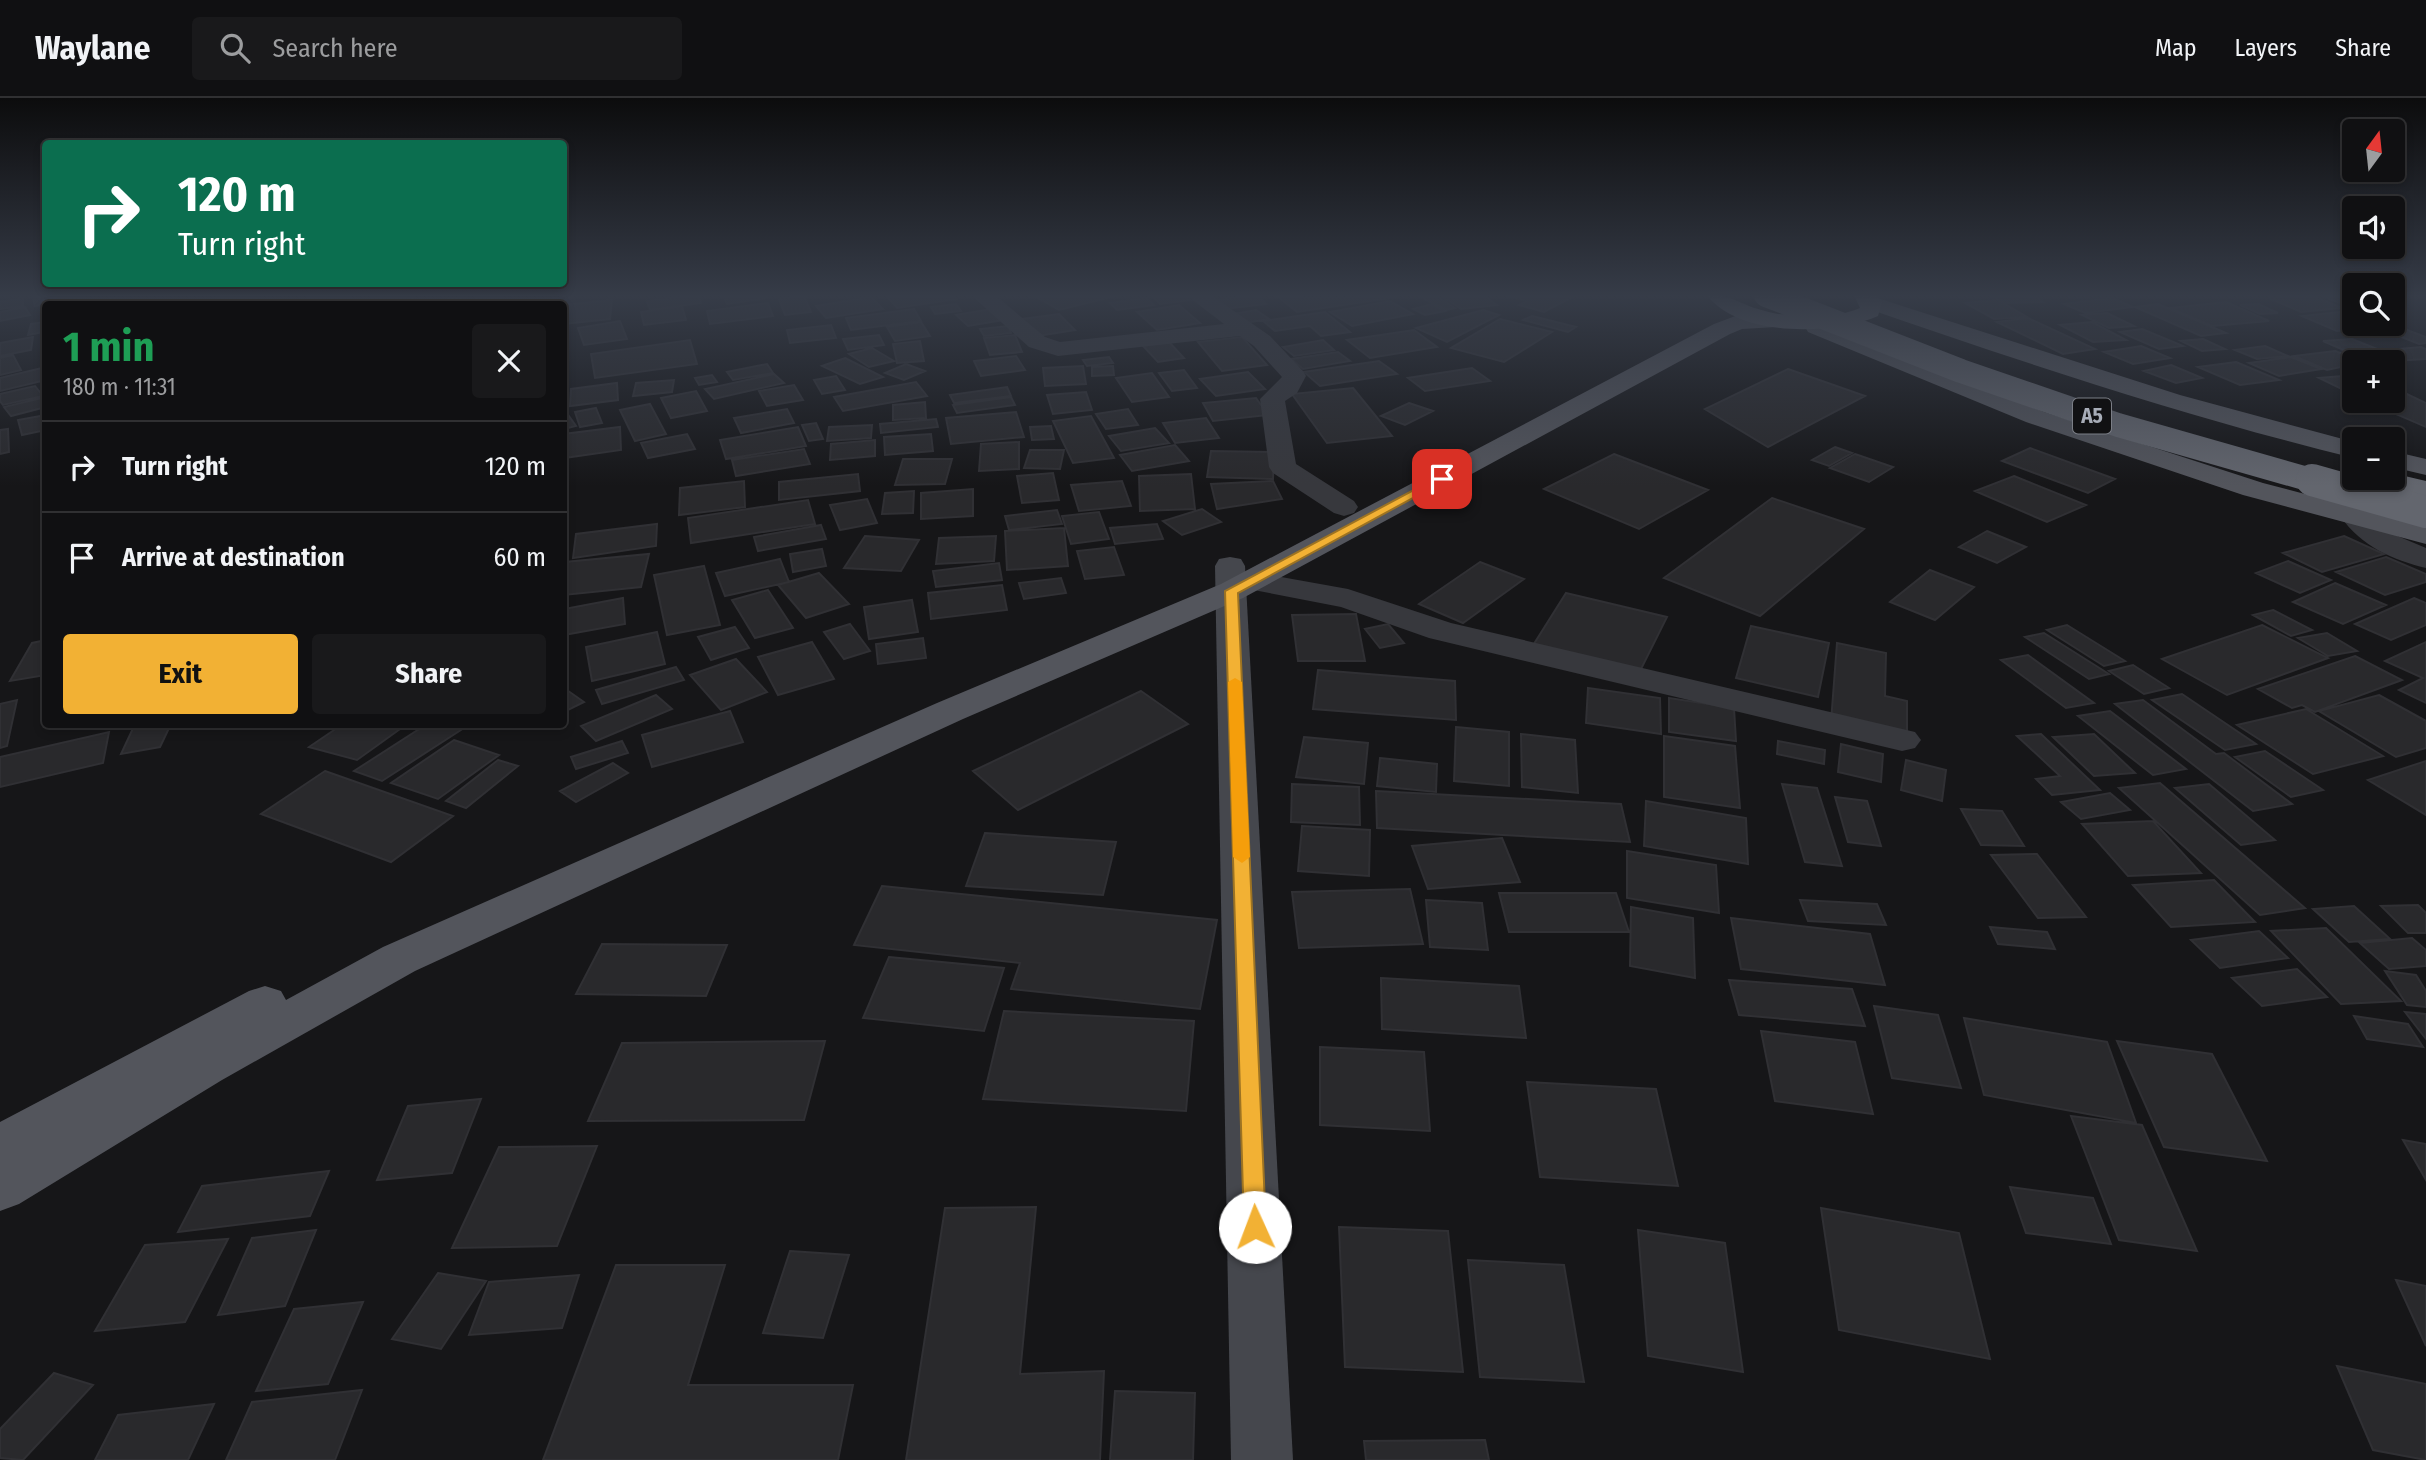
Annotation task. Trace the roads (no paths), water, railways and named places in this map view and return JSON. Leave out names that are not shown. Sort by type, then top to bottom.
[{"type":"highway","name":"A5","points":[[1924,359],[2118,425],[2426,512]]},
{"type":"highway","name":"A5","points":[[1998,359],[2112,400],[2243,442],[2342,468]]},
{"type":"highway","points":[[2405,484],[2426,489]]},
{"type":"main road","points":[[0,1147],[187,1044],[409,930],[853,730],[1059,645],[1239,579],[1344,507],[1624,359]]},
{"type":"main road","points":[[0,1188],[205,1066],[399,959],[1239,579],[1662,359]]},
{"type":"main road","points":[[1896,359],[2035,417],[2253,489],[2426,535]]},
{"type":"main road","points":[[2035,359],[2213,413],[2342,447]]},
{"type":"main road","points":[[2405,462],[2426,467]]},
{"type":"street","points":[[1278,359],[1294,376],[1289,388],[1272,399],[1283,467],[1297,480],[1344,507]]},
{"type":"street","points":[[2356,517],[2364,529],[2380,540],[2426,559]]},
{"type":"street","points":[[1262,1460],[1239,579],[1348,599],[1455,635],[1902,740]]}]
